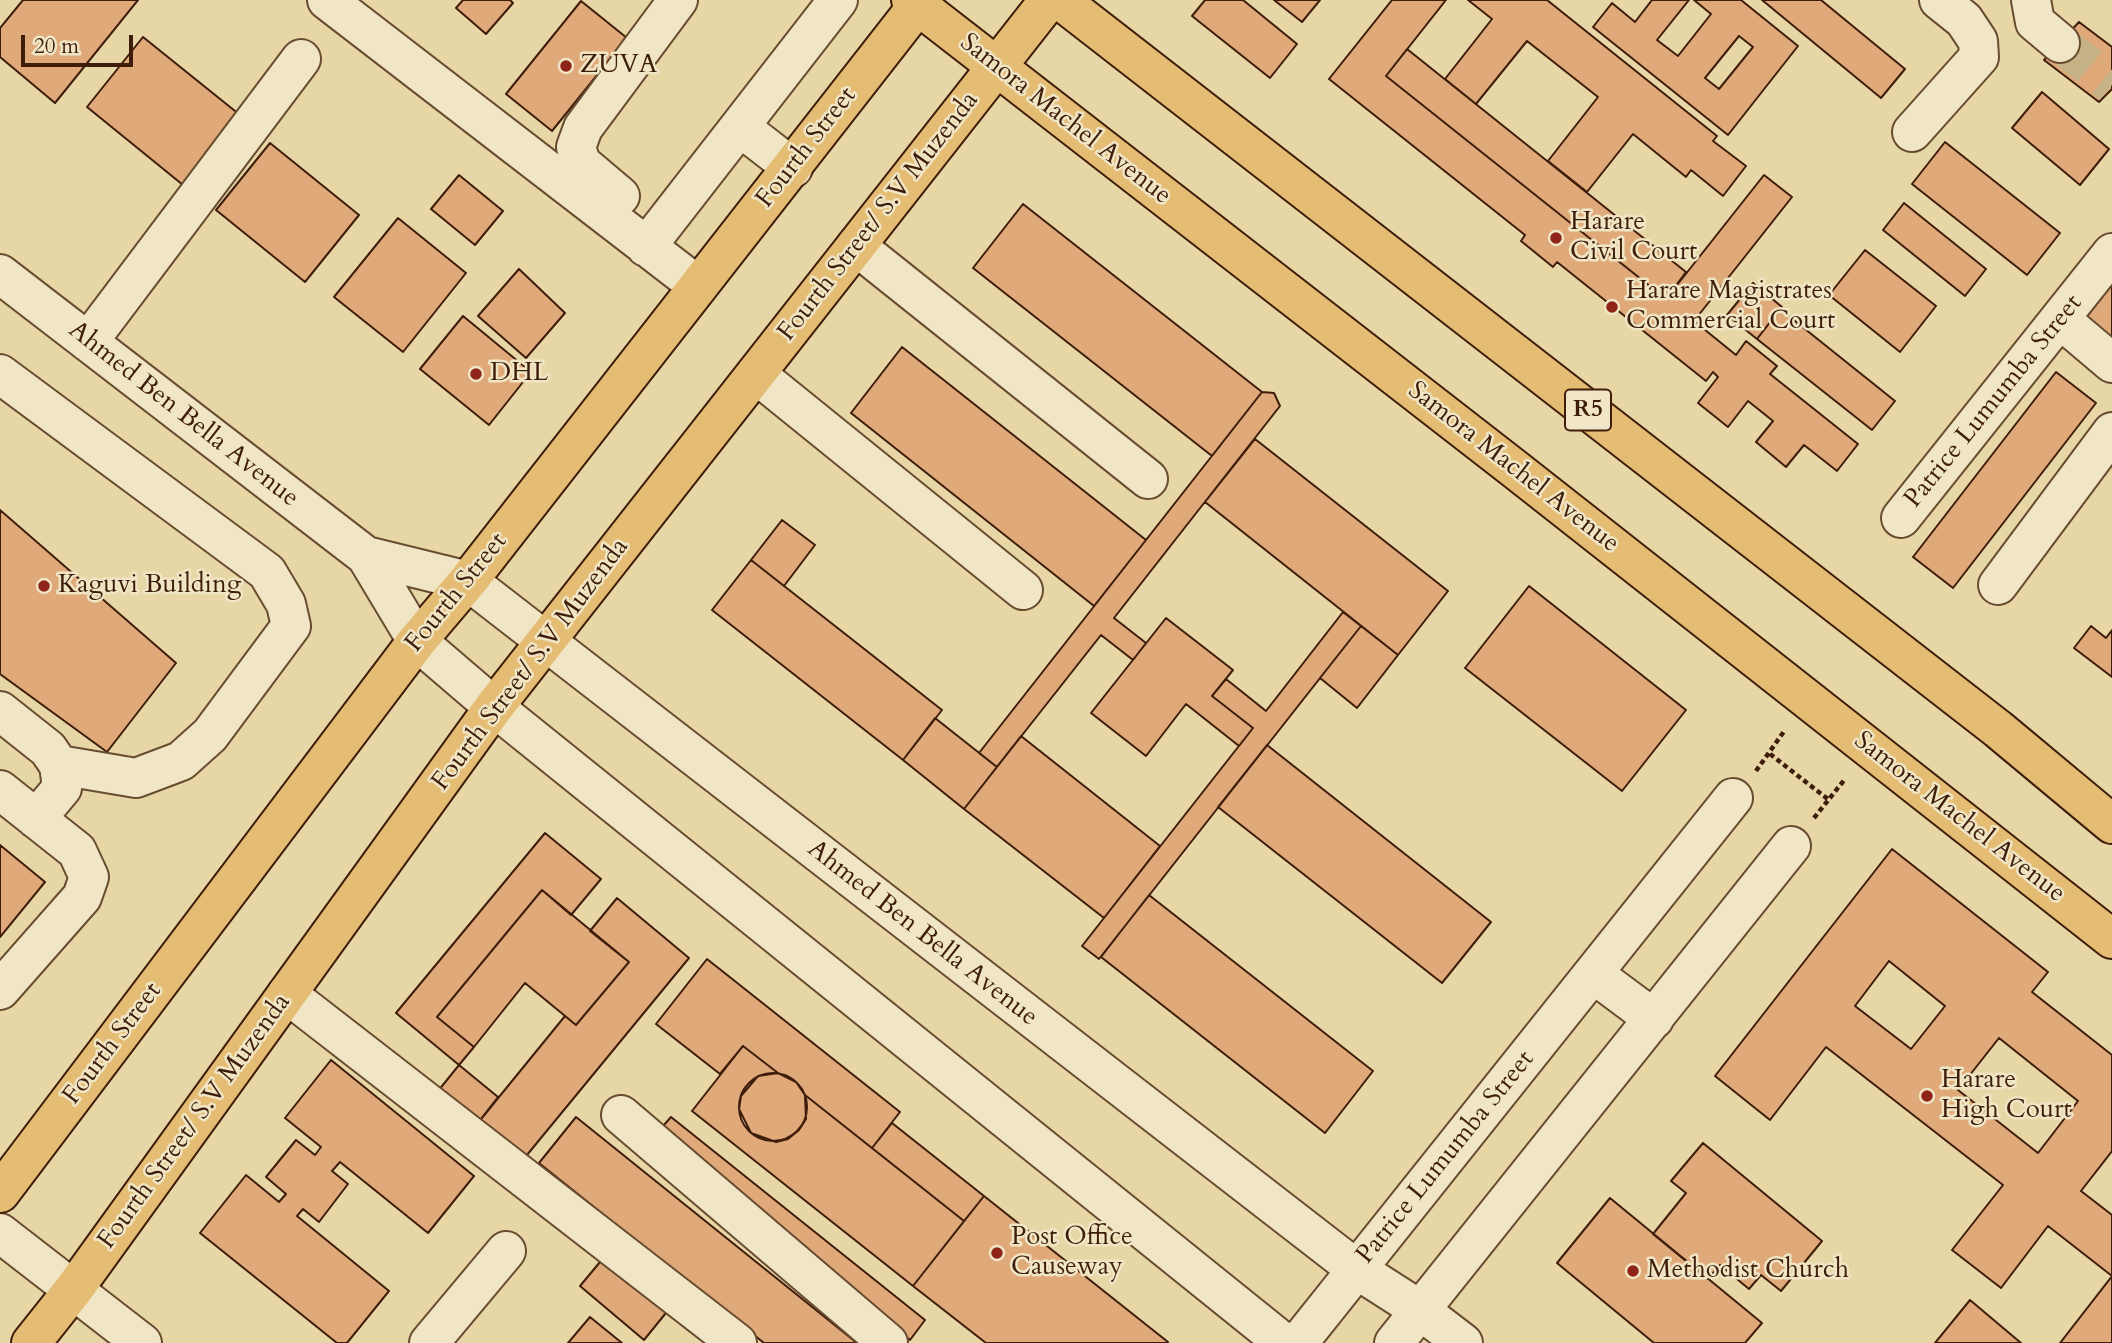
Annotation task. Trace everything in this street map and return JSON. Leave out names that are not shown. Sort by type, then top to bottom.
[{"type":"main road","name":"Fourth Street/ S.V Muzenda","points":[[31,1343],[74,1289],[494,707],[1049,0]]},
{"type":"main road","name":"R5","points":[[1060,0],[1987,721],[2112,824]]},
{"type":"main road","name":"Samora Machel Avenue","points":[[917,2],[996,67],[1806,696],[2112,939]]},
{"type":"main road","name":"Fourth Street","points":[[0,1193],[417,641],[468,581],[793,168],[917,2]]},
{"type":"street","points":[[327,0],[653,237]]},
{"type":"street","points":[[678,0],[583,128],[576,147],[581,163],[698,286]]},
{"type":"street","points":[[653,237],[838,0]]},
{"type":"street","points":[[1912,132],[1979,57],[1978,41],[1964,20],[1939,0]]},
{"type":"street","points":[[2031,0],[2035,22],[2060,43]]},
{"type":"street","points":[[88,342],[301,60]]},
{"type":"street","points":[[740,127],[793,168]]},
{"type":"street","points":[[856,246],[1148,479]]},
{"type":"street","name":"Patrice Lumumba Street","points":[[1901,518],[2112,253]]},
{"type":"street","name":"Ahmed Ben Bella Avenue","points":[[0,274],[366,556],[417,641],[494,707],[1284,1343]]},
{"type":"street","points":[[2060,319],[2112,363]]},
{"type":"street","points":[[0,374],[267,572],[286,604],[291,626],[210,735],[181,761],[136,778],[59,765]]},
{"type":"street","points":[[755,374],[1023,590]]},
{"type":"street","points":[[1998,585],[2112,432]]},
{"type":"street","name":"Ahmed Ben Bella Avenue","points":[[366,556],[468,581],[545,644],[1356,1269],[1420,1310],[1463,1343]]},
{"type":"street","points":[[0,711],[48,748],[59,765],[62,788],[36,819]]},
{"type":"street","points":[[0,790],[76,851],[89,877],[82,897],[0,990]]},
{"type":"street","name":"Patrice Lumumba Street","points":[[1298,1343],[1734,798]]},
{"type":"street","points":[[1394,1343],[1791,846]]},
{"type":"street","points":[[1595,975],[1654,1019]]},
{"type":"street","points":[[286,994],[737,1343]]},
{"type":"street","points":[[621,1115],[888,1343]]},
{"type":"street","points":[[0,1233],[142,1343]]},
{"type":"street","points":[[429,1343],[506,1251]]},
{"type":"path","points":[[1734,798],[1770,754],[1806,696]]},
{"type":"path","points":[[1791,846],[1869,747]]},
{"type":"path","points":[[1770,754],[1829,800]]},
{"type":"building","points":[[23,0],[138,0],[55,103],[0,57],[0,28]]},
{"type":"building","points":[[463,0],[510,0],[513,3],[486,34],[456,8]]},
{"type":"building","points":[[1205,0],[1243,0],[1297,44],[1270,78],[1192,16]]},
{"type":"building","points":[[1274,0],[1320,0],[1302,22]]},
{"type":"building","name":"Harare Civil Court","points":[[1392,0],[1446,0],[1386,76],[1666,299],[1764,175],[1792,197],[1694,321],[1736,355],[1746,341],[1777,366],[1770,374],[1858,444],[1837,471],[1804,445],[1786,467],[1756,442],[1773,421],[1748,401],[1728,427],[1698,403],[1718,377],[1713,372],[1706,381],[1557,262],[1553,267],[1521,241],[1525,235],[1329,79]]},
{"type":"building","name":"Harare Civil Court","points":[[1468,0],[1547,0],[1717,136],[1713,141],[1746,166],[1723,196],[1691,170],[1686,177],[1633,134],[1587,192],[1548,161],[1598,97],[1527,41],[1476,104],[1445,79],[1492,19]]},
{"type":"building","points":[[1652,0],[1689,0],[1657,40],[1678,56],[1711,14],[1694,0],[1741,0],[1798,46],[1728,135],[1593,27],[1612,3],[1635,22]],"holes":[[[1739,36],[1753,47],[1719,89],[1705,78]]]},
{"type":"building","points":[[1762,0],[1821,0],[1905,69],[1881,98]]},
{"type":"building","name":"ZUVA","points":[[581,1],[627,38],[552,131],[506,94]]},
{"type":"building","points":[[2079,22],[2112,47],[2112,89],[2099,102],[2044,60]]},
{"type":"building","points":[[143,37],[240,115],[183,185],[87,107]]},
{"type":"building","points":[[1407,49],[1686,272],[1666,299],[1386,76]]},
{"type":"building","points":[[2042,92],[2109,149],[2080,185],[2012,128]]},
{"type":"building","points":[[1945,142],[2060,233],[2027,275],[1912,184]]},
{"type":"building","points":[[270,143],[359,215],[305,282],[216,210]]},
{"type":"building","points":[[459,175],[503,211],[475,245],[431,209]]},
{"type":"building","points":[[1904,203],[1986,269],[1965,296],[1883,230]]},
{"type":"building","points":[[1023,204],[1262,392],[1212,456],[973,268]]},
{"type":"building","points":[[398,218],[466,273],[403,352],[334,297]]},
{"type":"building","points":[[1865,250],[1936,306],[1900,352],[1829,295]]},
{"type":"building","points":[[519,269],[565,313],[526,358],[478,316]]},
{"type":"building","points":[[1753,283],[1782,307],[1757,339],[1727,315]]},
{"type":"building","points":[[2112,284],[2112,339],[2085,319]]},
{"type":"building","points":[[1780,309],[1895,401],[1872,430],[1757,339]]},
{"type":"building","name":"DHL","points":[[463,316],[531,372],[489,425],[420,369]]},
{"type":"building","points":[[902,347],[1146,540],[1094,606],[851,413]]},
{"type":"building","points":[[2056,372],[2096,403],[1953,588],[1913,557]]},
{"type":"building","points":[[1262,392],[1274,393],[1280,406],[1114,618],[1146,643],[1133,660],[1101,635],[997,767],[979,753]]},
{"type":"building","points":[[1255,439],[1448,591],[1398,655],[1205,502]]},
{"type":"building","name":"Kaguvi Building","points":[[0,510],[176,663],[107,752],[0,674]]},
{"type":"building","points":[[782,520],[815,545],[784,586],[751,560]]},
{"type":"building","points":[[751,560],[942,710],[903,760],[712,610]]},
{"type":"building","points":[[1529,586],[1686,710],[1622,791],[1465,668]]},
{"type":"building","points":[[1343,612],[1361,626],[1099,959],[1082,946],[1253,728],[1212,696],[1226,679],[1266,711]]},
{"type":"building","points":[[1166,618],[1233,670],[1212,696],[1253,728],[1239,746],[1186,704],[1146,756],[1091,713]]},
{"type":"building","points":[[1361,626],[1398,655],[1357,708],[1320,678]]},
{"type":"building","points":[[2091,626],[2106,638],[2112,630],[2112,677],[2074,648]]},
{"type":"building","points":[[935,718],[997,767],[964,809],[903,760]]},
{"type":"building","points":[[1021,736],[1160,846],[1104,918],[964,809]]},
{"type":"building","points":[[1267,745],[1491,922],[1442,983],[1218,807]]},
{"type":"building","points":[[545,833],[601,879],[571,915],[542,890],[437,1017],[474,1047],[459,1065],[396,1013]]},
{"type":"building","points":[[0,845],[45,882],[0,937]]},
{"type":"building","name":"Harare High Court","points":[[1892,849],[2048,972],[2032,992],[2112,1055],[2112,1151],[2081,1191],[2112,1215],[2112,1276],[2048,1226],[2001,1288],[1952,1250],[2003,1185],[1826,1047],[1770,1120],[1715,1076]],"holes":[[[1889,961],[1945,1006],[1911,1049],[1855,1006]],[[1999,1038],[2078,1101],[2038,1153],[1958,1090]]]},
{"type":"building","points":[[542,890],[629,962],[576,1025],[525,983],[474,1047],[437,1017]]},
{"type":"building","points":[[1149,895],[1373,1071],[1325,1133],[1101,957]]},
{"type":"building","points":[[617,898],[689,958],[522,1161],[477,1124],[565,1016],[576,1025],[629,962],[590,931]]},
{"type":"building","points":[[707,959],[900,1112],[872,1148],[805,1095],[796,1082],[778,1073],[743,1046],[720,1074],[656,1024]]},
{"type":"building","points":[[743,1046],[778,1073],[758,1076],[741,1096],[739,1109],[751,1133],[776,1142],[788,1139],[799,1130],[806,1119],[805,1095],[964,1221],[913,1286],[692,1111]]},
{"type":"building","points":[[331,1060],[474,1176],[428,1233],[340,1162],[332,1171],[348,1184],[319,1222],[303,1209],[297,1216],[389,1291],[347,1343],[337,1343],[200,1233],[246,1175],[279,1202],[286,1194],[266,1177],[296,1140],[315,1155],[321,1147],[285,1118]]},
{"type":"building","points":[[459,1065],[498,1097],[477,1124],[438,1091]]},
{"type":"building","points":[[773,1073],[786,1076],[797,1083],[804,1094],[807,1107],[804,1120],[797,1131],[786,1138],[773,1141],[760,1138],[749,1131],[742,1120],[739,1107],[742,1094],[749,1083],[760,1076]]},
{"type":"building","points":[[576,1117],[857,1343],[764,1343],[539,1163]]},
{"type":"building","points":[[671,1117],[925,1320],[910,1340],[674,1153],[656,1134]]},
{"type":"building","points":[[892,1123],[984,1196],[964,1221],[872,1148]]},
{"type":"building","points":[[1703,1143],[1822,1241],[1781,1291],[1761,1275],[1749,1289],[1720,1265],[1708,1279],[1653,1234],[1686,1193],[1671,1181]]},
{"type":"building","name":"Post Office Causeway","points":[[984,1196],[1168,1342],[986,1343],[913,1286]]},
{"type":"building","name":"Methodist Church","points":[[1610,1198],[1762,1323],[1745,1343],[1654,1343],[1557,1263]]},
{"type":"building","points":[[610,1250],[674,1303],[644,1340],[580,1286]]},
{"type":"building","points":[[2112,1276],[2112,1343],[2060,1343]]},
{"type":"building","points":[[1970,1300],[2021,1343],[1935,1343]]},
{"type":"building","points":[[590,1317],[622,1343],[568,1343]]},
{"type":"tunnel","points":[[2060,43],[2112,85]]},
{"type":"place","name":"ZUVA","points":[[566,66]]},
{"type":"place","name":"Harare Civil Court","points":[[1556,238]]},
{"type":"place","name":"Harare Magistrates Commercial Court","points":[[1612,307]]},
{"type":"place","name":"DHL","points":[[476,374]]},
{"type":"place","name":"Kaguvi Building","points":[[44,586]]},
{"type":"place","name":"Harare High Court","points":[[1927,1096]]},
{"type":"place","name":"Post Office Causeway","points":[[997,1253]]},
{"type":"place","name":"Methodist Church","points":[[1633,1271]]}]
